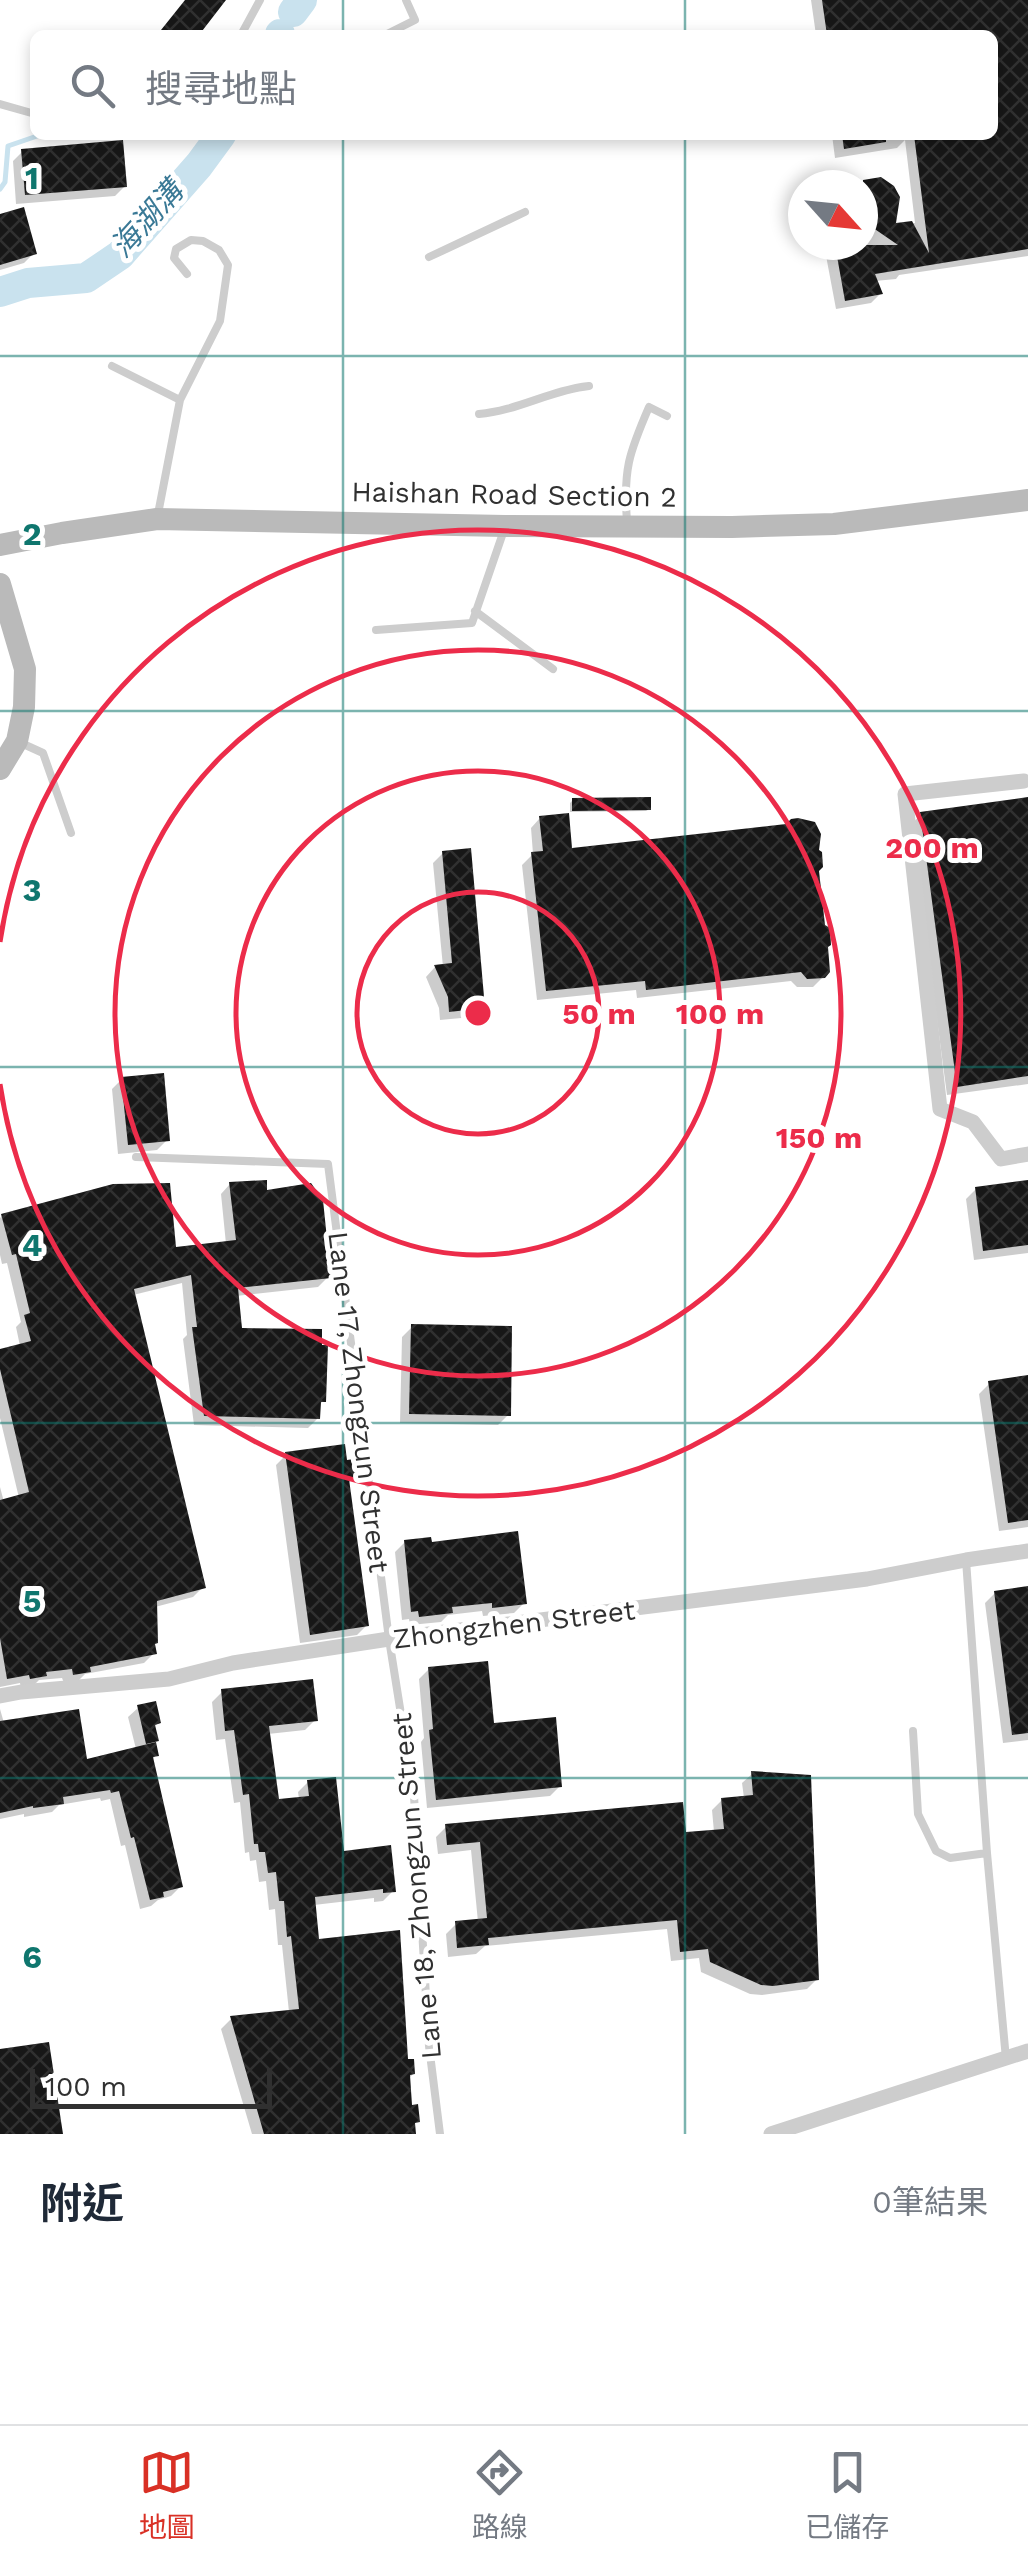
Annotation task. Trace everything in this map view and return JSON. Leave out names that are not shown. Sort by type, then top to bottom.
[{"type":"main road","name":"Haishan Road Section 2","points":[[0,545],[157,519],[732,527],[834,524],[1028,500]]},
{"type":"main road","points":[[0,584],[25,669],[24,706],[17,741],[0,769]]},
{"type":"street","points":[[1024,780],[905,794],[940,1110],[973,1122],[1001,1159],[1028,1154]]},
{"type":"street","name":"Zhongzhen Street","points":[[0,1696],[169,1679],[233,1663],[389,1639],[867,1579],[1028,1551]]},
{"type":"street","points":[[772,2134],[1028,2051]]},
{"type":"lane","points":[[244,30],[260,0]]},
{"type":"lane","points":[[395,30],[416,20],[406,0]]},
{"type":"lane","points":[[0,104],[30,113]]},
{"type":"lane","points":[[429,257],[526,212]]},
{"type":"lane","points":[[157,519],[180,400],[220,321],[228,265],[220,250],[191,240],[176,249],[174,258],[186,274]]},
{"type":"lane","points":[[112,366],[180,400]]},
{"type":"lane","points":[[478,414],[498,413],[568,388],[589,386]]},
{"type":"lane","points":[[628,526],[624,484],[631,449],[649,406],[666,416]]},
{"type":"lane","points":[[376,630],[472,623],[505,526]]},
{"type":"lane","points":[[476,611],[553,669]]},
{"type":"lane","points":[[17,741],[43,754],[71,833]]},
{"type":"lane","name":"Lane 17, Zhongzun Street","points":[[136,1157],[328,1164],[389,1639]]},
{"type":"lane","points":[[966,1560],[1006,2058]]},
{"type":"lane","name":"Lane 18, Zhongzun Street","points":[[389,1639],[414,1796],[430,2046],[440,2134]]},
{"type":"lane","points":[[914,1731],[918,1814],[936,1851],[950,1858],[987,1853]]},
{"type":"building","points":[[185,0],[226,0],[203,30],[161,30]]},
{"type":"building","points":[[822,0],[1028,0],[1028,249],[875,274],[883,294],[845,301],[838,260],[878,260],[878,245],[898,245],[878,231],[878,178],[894,186],[900,197],[896,223],[912,221],[929,253],[915,140],[998,140],[998,30],[826,30]]},
{"type":"building","points":[[123,140],[127,187],[25,195],[21,149]]},
{"type":"building","points":[[843,140],[886,140],[886,142],[844,149]]},
{"type":"building","points":[[24,207],[37,254],[0,265],[0,214]]},
{"type":"building","points":[[651,797],[651,810],[572,811],[572,798]]},
{"type":"building","points":[[1028,797],[1028,1076],[957,1087],[920,812]]},
{"type":"building","points":[[569,813],[572,848],[786,824],[798,818],[815,822],[821,834],[823,867],[819,871],[825,925],[830,928],[830,972],[825,978],[807,979],[801,972],[646,990],[645,981],[546,991],[531,852],[543,851],[539,816]]},
{"type":"building","points":[[471,848],[485,1008],[449,1012],[448,997],[434,965],[452,963],[442,851]]},
{"type":"building","points":[[164,1073],[170,1141],[128,1145],[121,1077]]},
{"type":"building","points":[[267,1180],[267,1190],[311,1183],[323,1200],[331,1278],[238,1288],[242,1328],[322,1329],[322,1345],[328,1345],[326,1402],[321,1402],[320,1419],[204,1416],[192,1327],[197,1327],[191,1275],[134,1289],[206,1588],[157,1601],[157,1654],[90,1667],[91,1672],[73,1675],[72,1669],[46,1672],[47,1676],[30,1679],[29,1675],[7,1679],[0,1638],[0,1500],[29,1492],[0,1369],[0,1349],[31,1341],[24,1315],[30,1313],[16,1254],[12,1255],[1,1214],[113,1184],[170,1183],[176,1247],[236,1240],[229,1182]]},
{"type":"building","points":[[1028,1180],[1028,1245],[983,1251],[975,1187]]},
{"type":"building","points":[[411,1324],[512,1326],[511,1416],[409,1414]]},
{"type":"building","points":[[1028,1375],[1028,1520],[1008,1523],[988,1381]]},
{"type":"building","points":[[345,1444],[347,1460],[354,1459],[357,1479],[349,1479],[369,1626],[310,1635],[285,1452]]},
{"type":"building","points":[[518,1531],[527,1604],[452,1607],[453,1613],[419,1617],[418,1611],[411,1612],[404,1540],[431,1537],[432,1542]]},
{"type":"building","points":[[1028,1586],[1028,1733],[1012,1735],[994,1591]]},
{"type":"building","points":[[488,1661],[494,1723],[556,1717],[562,1787],[436,1800],[428,1667]]},
{"type":"building","points":[[313,1679],[318,1721],[269,1726],[279,1799],[309,1796],[307,1780],[336,1777],[344,1851],[391,1845],[396,1892],[383,1893],[383,1889],[315,1897],[319,1939],[400,1930],[408,2059],[414,2059],[415,2074],[410,2075],[412,2105],[418,2104],[420,2122],[415,2123],[416,2134],[264,2134],[230,2016],[299,2009],[284,1901],[279,1901],[276,1872],[268,1873],[265,1852],[259,1852],[258,1844],[254,1844],[249,1794],[243,1795],[234,1730],[225,1731],[221,1689]]},
{"type":"building","points":[[156,1701],[161,1723],[155,1725],[159,1741],[146,1744],[137,1705]]},
{"type":"building","points":[[79,1709],[87,1759],[156,1742],[159,1756],[153,1757],[183,1887],[163,1892],[164,1897],[150,1900],[119,1791],[63,1797],[64,1804],[0,1813],[0,1721]]},
{"type":"building","points":[[751,1771],[811,1775],[819,1980],[761,1985],[710,1962],[708,1949],[680,1952],[677,1920],[488,1938],[489,1945],[457,1948],[455,1921],[487,1918],[480,1842],[447,1845],[445,1824],[683,1802],[686,1832],[724,1829],[721,1798],[753,1795]]},
{"type":"building","points":[[49,2042],[63,2134],[0,2134],[0,2049]]},
{"type":"waterway","name":"海湖溝","points":[[293,12],[302,0]]},
{"type":"waterway","points":[[0,189],[5,182],[8,146],[30,138]]},
{"type":"waterway","name":"海湖溝","points":[[0,292],[28,283],[86,278],[120,255],[217,140]]}]
